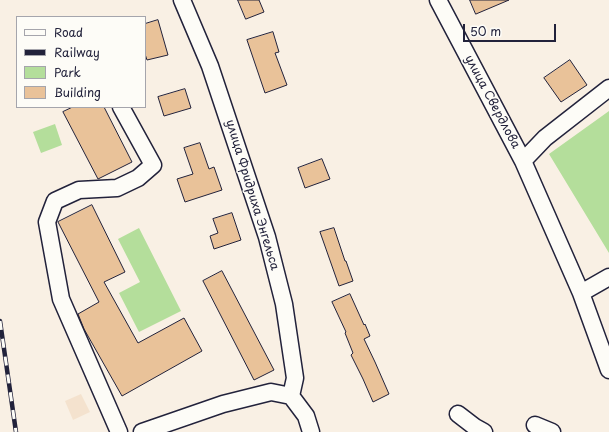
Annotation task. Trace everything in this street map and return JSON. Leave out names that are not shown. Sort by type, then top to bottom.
[{"type":"street","name":"улица Фридриха Энгельса","points":[[182,0],[210,66],[267,237],[284,304],[295,378],[291,396]]},
{"type":"street","name":"улица Свердлова","points":[[438,0],[523,162]]},
{"type":"street","points":[[609,88],[545,138],[523,162],[581,293],[609,370]]},
{"type":"street","points":[[120,432],[61,299],[47,222],[55,201],[79,190],[117,188],[138,178],[153,165],[123,108]]},
{"type":"street","points":[[581,293],[609,277]]},
{"type":"street","points":[[142,432],[223,404],[271,392],[291,396],[306,416],[311,432]]},
{"type":"street","points":[[458,414],[484,432]]},
{"type":"street","points":[[534,425],[552,432]]},
{"type":"shaded area","points":[[81,394],[90,412],[73,420],[65,401]]},
{"type":"green space","points":[[609,111],[609,253],[549,154]]},
{"type":"green space","points":[[55,124],[62,145],[41,153],[33,132]]},
{"type":"green space","points":[[139,228],[181,311],[139,332],[119,293],[140,282],[118,239]]},
{"type":"building","points":[[238,0],[259,0],[264,12],[246,19]]},
{"type":"building","points":[[470,0],[509,0],[476,14]]},
{"type":"building","points":[[158,20],[168,55],[147,60],[146,24]]},
{"type":"building","points":[[273,32],[279,52],[275,53],[287,85],[265,93],[247,40]]},
{"type":"building","points":[[570,60],[587,85],[561,102],[544,78]]},
{"type":"building","points":[[185,89],[191,108],[164,116],[158,97]]},
{"type":"building","points":[[71,108],[105,108],[132,162],[98,179],[63,112]]},
{"type":"building","points":[[200,143],[209,169],[214,167],[222,190],[185,202],[177,179],[193,174],[184,148]]},
{"type":"building","points":[[322,159],[330,179],[305,188],[298,168]]},
{"type":"building","points":[[92,205],[125,272],[104,282],[138,343],[184,318],[202,351],[122,396],[84,329],[78,314],[99,302],[58,222]]},
{"type":"building","points":[[232,213],[241,240],[214,249],[210,236],[218,233],[213,219]]},
{"type":"building","points":[[334,228],[353,281],[339,286],[320,232]]},
{"type":"building","points":[[222,271],[274,370],[254,380],[203,281]]},
{"type":"building","points":[[350,294],[370,336],[364,339],[389,394],[373,402],[351,355],[353,353],[345,333],[346,332],[332,302]]},
{"type":"railway","points":[[0,321],[16,432]]}]
